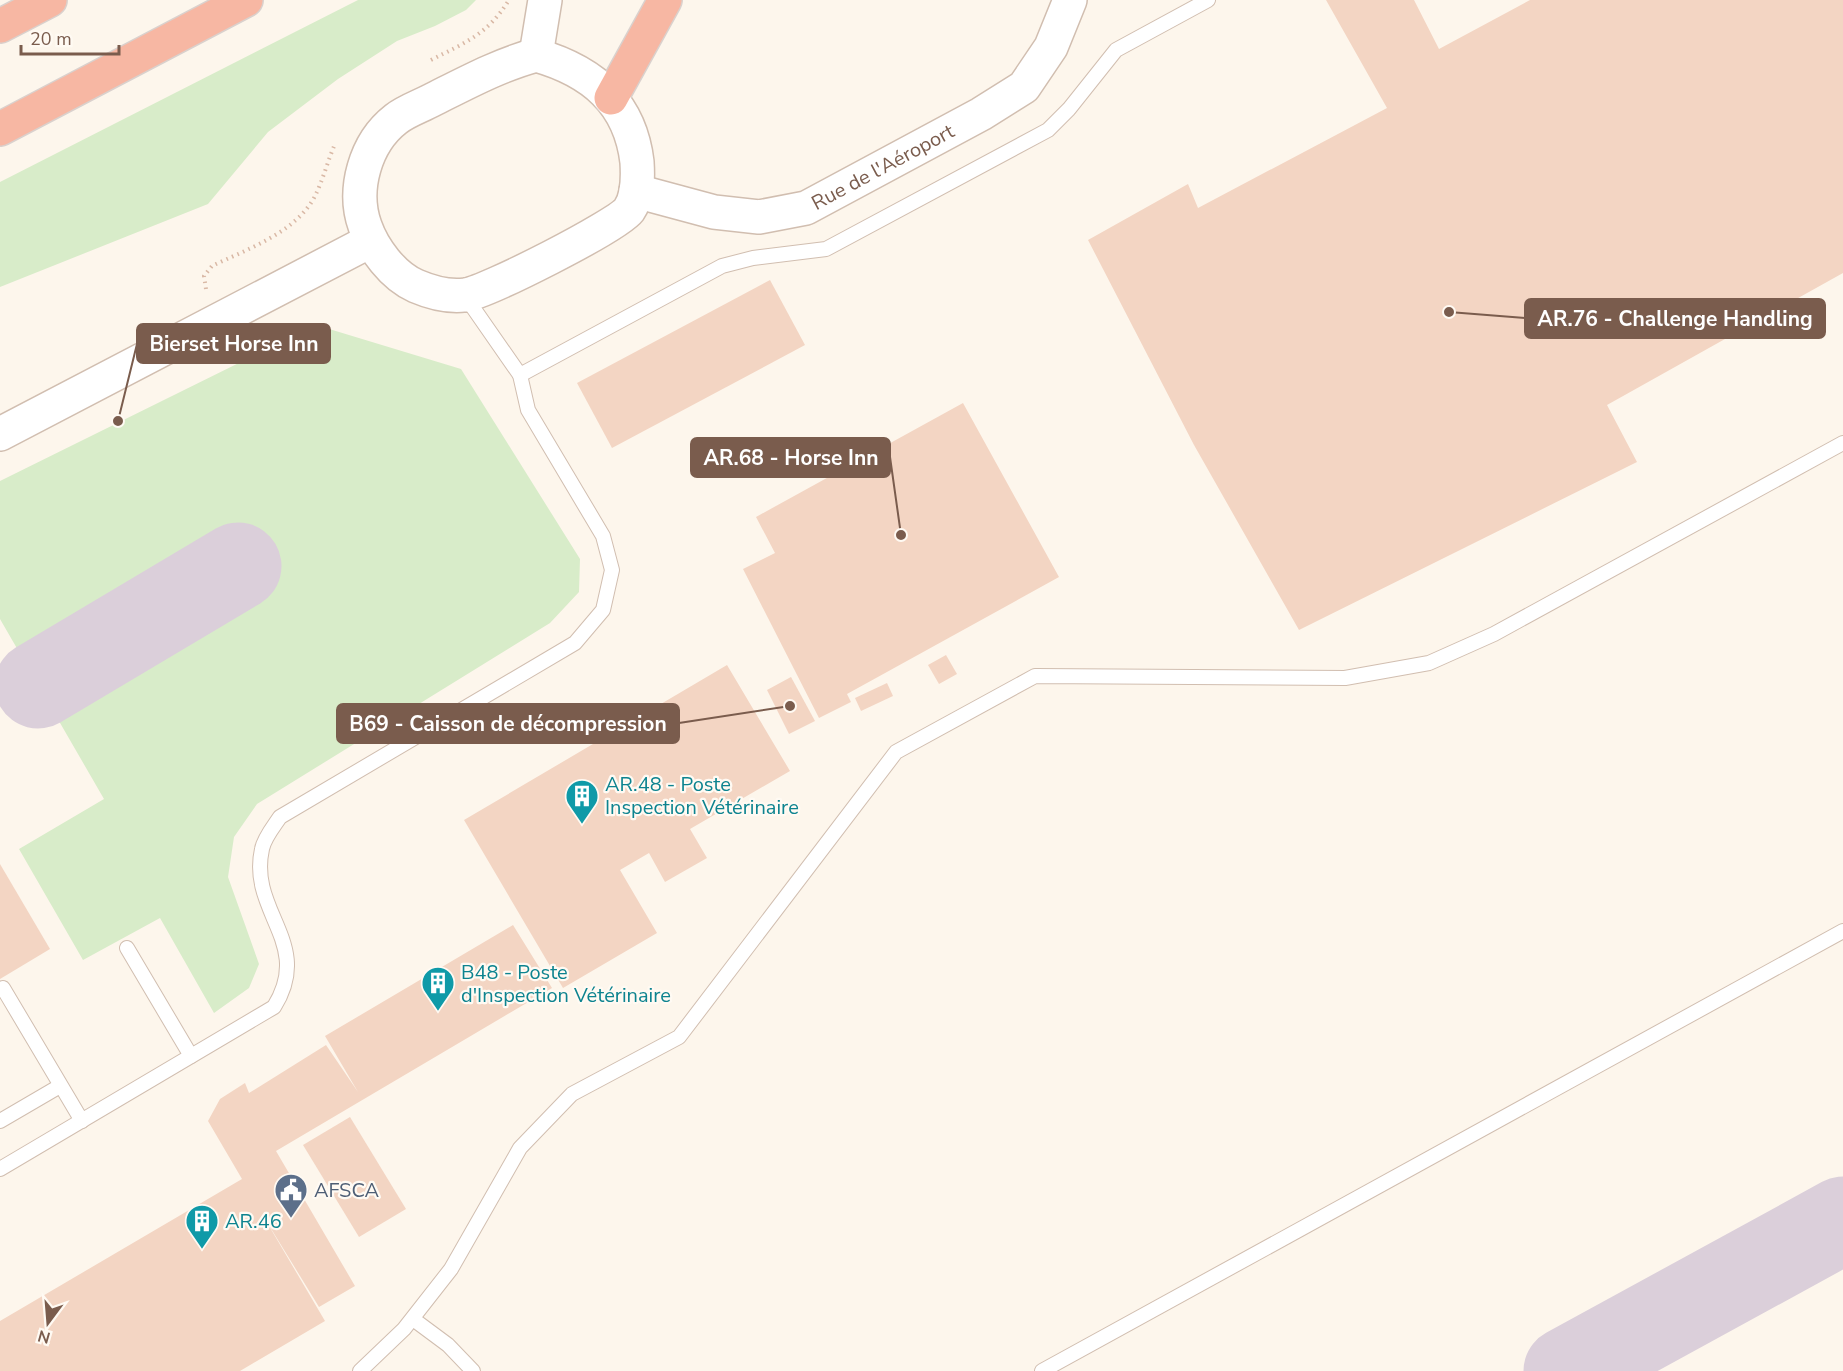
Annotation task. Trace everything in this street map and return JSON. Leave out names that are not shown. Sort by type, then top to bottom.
[{"type":"highway","points":[[0,26],[50,0]]},
{"type":"highway","points":[[0,129],[246,0]]},
{"type":"highway","points":[[611,98],[665,0]]},
{"type":"street","points":[[536,55],[545,0]]},
{"type":"street","name":"Rue de l'Aéroport","points":[[636,191],[714,212],[759,217],[806,208],[981,114],[1024,87],[1051,47],[1070,0]]},
{"type":"street","points":[[536,55],[564,63],[589,78],[611,98],[628,123],[638,175],[630,209],[619,221],[554,255],[465,296],[428,292],[407,282],[370,241],[360,213],[358,188],[366,163],[380,138],[396,119],[491,71],[536,55]]},
{"type":"street","points":[[0,434],[370,241]]},
{"type":"lane","points":[[520,375],[722,266],[753,258],[825,249],[1048,130],[1070,109],[1116,50],[1208,0]]},
{"type":"lane","points":[[0,1169],[274,1007],[285,989],[289,973],[285,947],[259,884],[262,847],[280,817],[575,643],[603,610],[612,570],[603,536],[528,410],[520,375],[465,296]]},
{"type":"lane","points":[[360,1371],[413,1319],[451,1269],[520,1148],[572,1094],[679,1037],[896,752],[1035,676],[1345,678],[1429,663],[1494,634],[1843,443]]},
{"type":"lane","points":[[1042,1371],[1843,931]]},
{"type":"lane","points":[[127,948],[190,1056]]},
{"type":"lane","points":[[3,988],[82,1121]]},
{"type":"lane","points":[[0,1121],[60,1086]]},
{"type":"lane","points":[[413,1319],[447,1345],[473,1371]]},
{"type":"green space","points":[[358,0],[476,0],[466,10],[435,26],[397,41],[338,79],[268,132],[208,204],[0,287],[0,182]]},
{"type":"green space","points":[[316,325],[461,369],[580,559],[579,592],[550,623],[257,804],[234,837],[228,877],[259,964],[249,988],[214,1013],[160,918],[83,960],[19,849],[104,799],[0,619],[0,481]]},
{"type":"building","points":[[1326,0],[1414,0],[1439,49],[1530,0],[1843,0],[1843,273],[1607,405],[1637,462],[1299,630],[1194,445],[1088,240],[1188,184],[1198,208],[1387,108]]},
{"type":"building","points":[[770,280],[805,345],[612,448],[577,383]]},
{"type":"building","points":[[963,403],[1059,577],[847,694],[851,702],[819,718],[743,569],[775,553],[756,517]]},
{"type":"building","points":[[946,655],[957,674],[939,684],[928,665]]},
{"type":"building","name":"AR.48 - Poste Inspection Vétérinaire","points":[[727,665],[790,771],[690,829],[707,858],[665,882],[649,853],[620,870],[657,933],[563,988],[464,820]]},
{"type":"building","points":[[791,677],[815,721],[789,734],[767,690]]},
{"type":"building","points":[[887,683],[893,696],[861,711],[855,698]]},
{"type":"building","points":[[0,864],[50,949],[0,979]]},
{"type":"building","points":[[513,925],[552,988],[276,1151],[355,1286],[319,1307],[262,1214],[325,1321],[240,1371],[0,1371],[0,1321],[242,1179],[208,1121],[220,1099],[245,1083],[249,1093],[326,1045],[358,1092],[325,1036]]},
{"type":"building","points":[[350,1117],[406,1209],[359,1237],[303,1145]]},
{"type":"taxiway","points":[[38,685],[238,566]]},
{"type":"taxiway","points":[[1567,1371],[1843,1220]]},
{"type":"place","name":"AR.76 - Challenge Handling","points":[[1449,312]]},
{"type":"place","name":"Bierset Horse Inn","points":[[118,421]]},
{"type":"place","name":"AR.68 - Horse Inn","points":[[901,535]]},
{"type":"place","name":"B69 - Caisson de décompression","points":[[790,706]]},
{"type":"place","name":"AR.48 - Poste Inspection Vétérinaire","points":[[582,825]]},
{"type":"place","name":"B48 - Poste d'Inspection Vétérinaire","points":[[438,1012]]},
{"type":"place","name":"AFSCA","points":[[291,1219]]},
{"type":"place","name":"AR.46","points":[[202,1250]]}]
